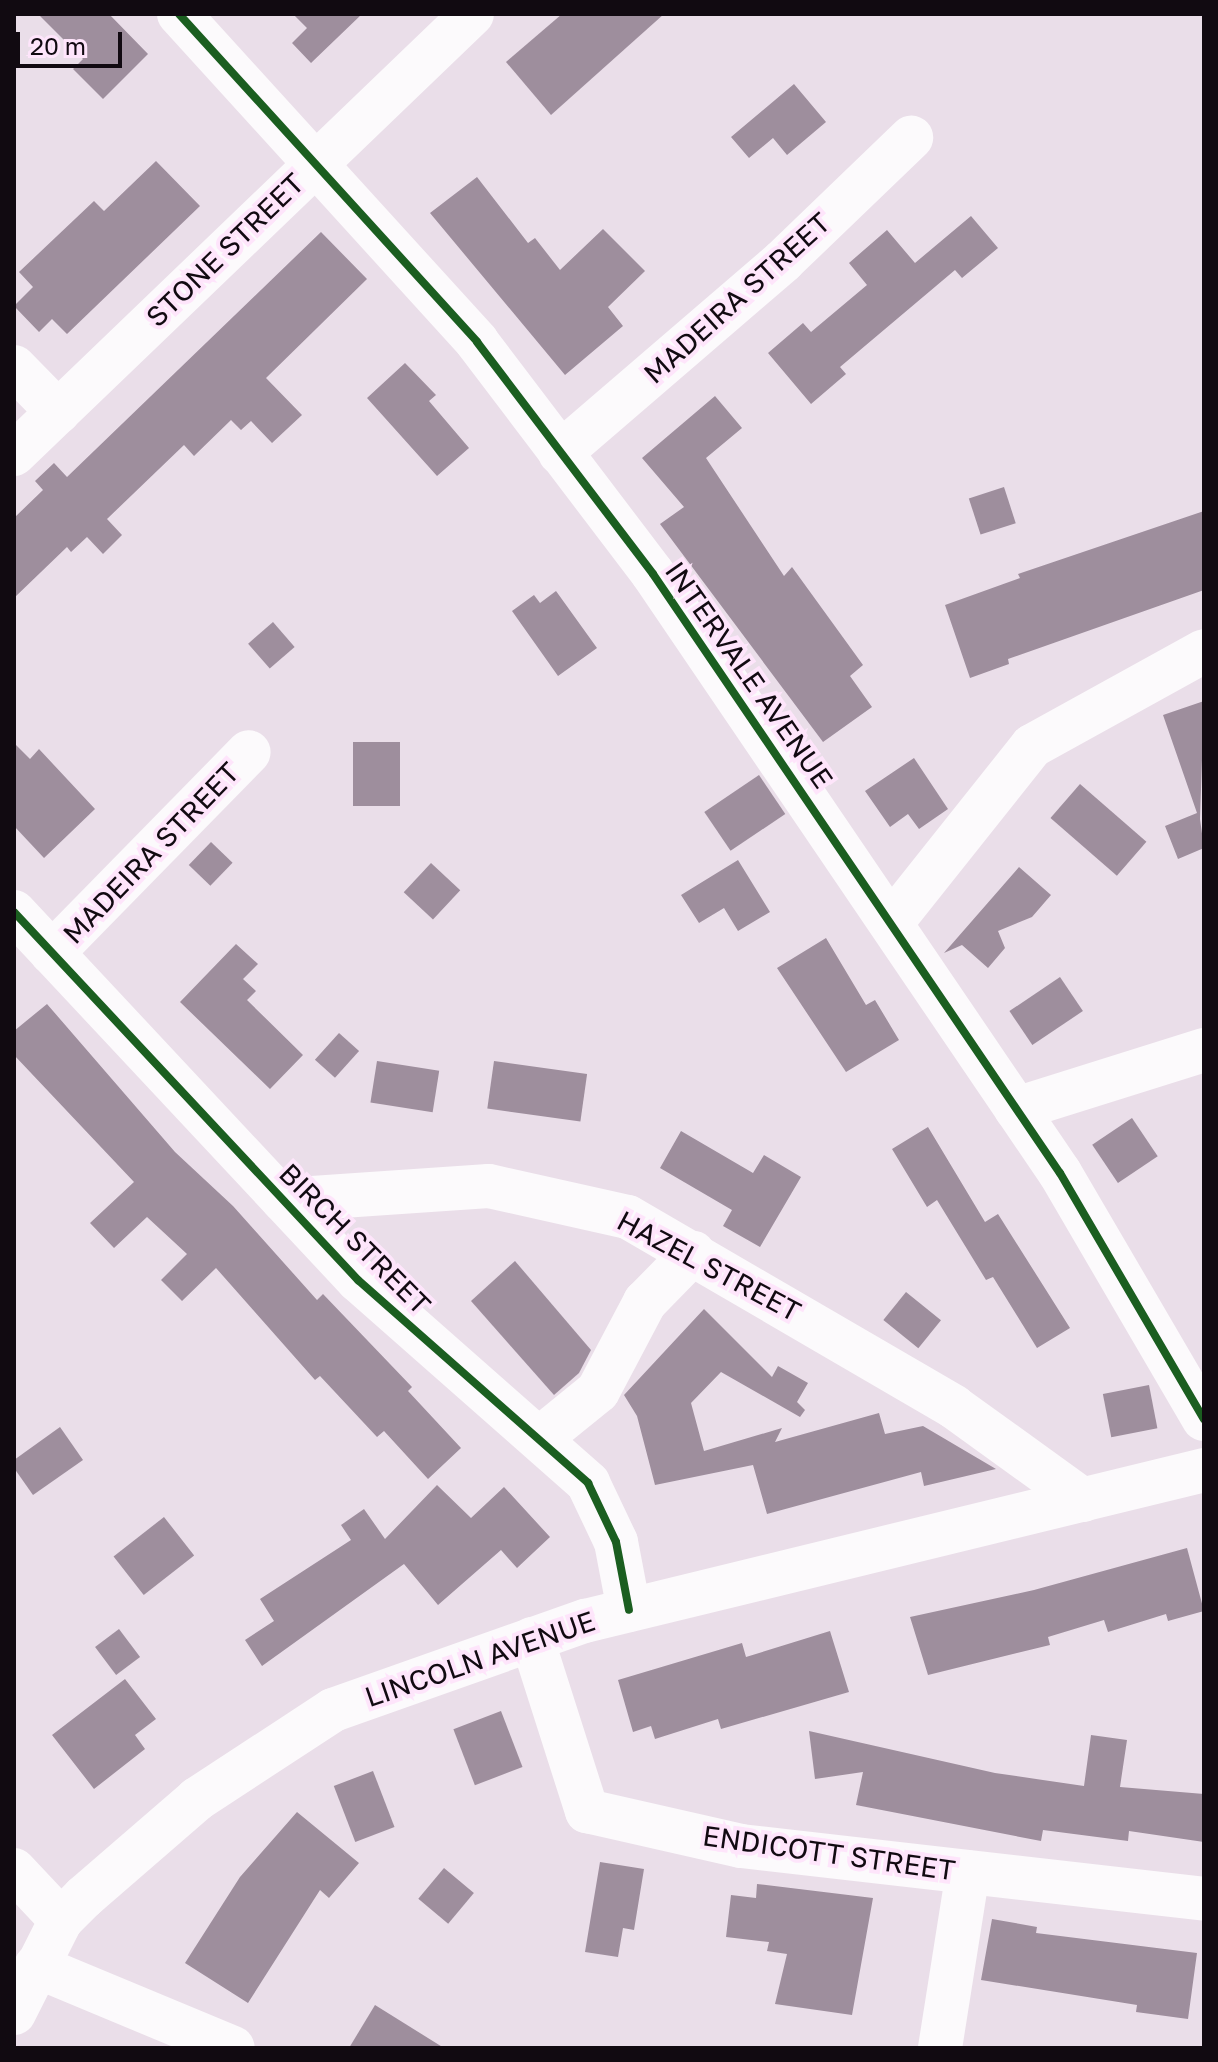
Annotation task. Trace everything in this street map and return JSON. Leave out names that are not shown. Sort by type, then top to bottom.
[{"type":"street","name":"INTERVALE AVENUE","points":[[179,14],[477,342],[653,574],[1016,1109],[1204,1419]]},
{"type":"street","name":"STONE STREET","points":[[14,454],[472,14]]},
{"type":"street","name":"MADEIRA STREET","points":[[560,453],[783,261],[911,138]]},
{"type":"street","points":[[14,367],[58,412]]},
{"type":"street","points":[[892,922],[1032,746],[1204,651]]},
{"type":"street","name":"MADEIRA STREET","points":[[52,953],[249,752]]},
{"type":"street","name":"BIRCH STREET","points":[[14,912],[358,1280],[588,1483],[616,1542],[629,1610]]},
{"type":"street","points":[[1016,1109],[1204,1050]]},
{"type":"street","name":"HAZEL STREET","points":[[283,1200],[489,1186],[628,1217],[954,1407],[1083,1500]]},
{"type":"street","points":[[539,1439],[598,1391],[645,1302],[693,1253]]},
{"type":"street","name":"LINCOLN AVENUE","points":[[14,2013],[61,1920],[197,1799],[333,1710],[532,1639],[629,1610],[1204,1470]]},
{"type":"street","name":"ENDICOTT STREET","points":[[532,1639],[587,1811],[741,1846],[1204,1899]]},
{"type":"street","points":[[14,1870],[61,1920]]},
{"type":"street","points":[[940,2048],[968,1872]]},
{"type":"street","points":[[36,1966],[233,2048]]},
{"type":"building","points":[[38,14],[109,14],[148,54],[103,99],[73,69],[83,59]]},
{"type":"building","points":[[293,14],[362,14],[311,63],[292,43],[307,28]]},
{"type":"building","points":[[562,14],[664,14],[551,115],[506,62]]},
{"type":"building","points":[[794,84],[826,122],[787,155],[773,138],[749,158],[731,137]]},
{"type":"building","points":[[156,161],[200,206],[67,334],[52,319],[39,332],[14,306],[33,287],[19,272],[94,201],[104,211]]},
{"type":"building","points":[[477,177],[528,243],[535,238],[560,270],[603,229],[645,271],[608,307],[623,326],[565,375],[430,213]]},
{"type":"building","points":[[971,216],[998,248],[962,278],[955,270],[840,367],[846,374],[811,404],[768,353],[803,323],[811,332],[867,285],[849,263],[887,230],[915,263]]},
{"type":"building","points":[[321,232],[367,279],[266,378],[302,415],[272,443],[251,421],[241,430],[231,420],[194,456],[184,445],[107,519],[122,535],[103,554],[87,537],[71,552],[67,547],[14,598],[14,518],[43,490],[35,481],[54,463],[67,477]]},
{"type":"building","points":[[405,363],[436,395],[429,401],[469,448],[437,476],[367,398]]},
{"type":"building","points":[[715,396],[742,428],[706,458],[784,576],[792,567],[863,665],[850,676],[872,707],[823,742],[660,524],[684,507],[642,458]]},
{"type":"building","points":[[1004,487],[1016,523],[981,535],[969,498]]},
{"type":"building","points":[[1204,511],[1204,590],[1008,659],[1009,664],[970,678],[945,605],[1020,578],[1018,574]]},
{"type":"building","points":[[556,591],[597,648],[558,676],[512,611],[534,595],[540,603]]},
{"type":"building","points":[[273,622],[295,647],[270,669],[248,644]]},
{"type":"building","points":[[1204,701],[1200,819],[1204,848],[1178,859],[1165,826],[1197,813],[1163,715]]},
{"type":"building","points":[[353,742],[400,742],[400,806],[353,806]]},
{"type":"building","points":[[14,743],[30,759],[39,749],[95,809],[44,858],[14,826]]},
{"type":"building","points":[[914,758],[948,809],[919,829],[908,814],[890,827],[865,791]]},
{"type":"building","points":[[759,775],[785,814],[731,851],[704,812]]},
{"type":"building","points":[[1080,784],[1146,842],[1117,876],[1050,818]]},
{"type":"building","points":[[211,842],[233,863],[210,886],[189,865]]},
{"type":"building","points":[[738,860],[770,912],[738,931],[724,908],[699,923],[681,895]]},
{"type":"building","points":[[431,863],[460,890],[433,920],[404,892]]},
{"type":"building","points":[[1019,867],[1051,895],[1032,917],[998,931],[1005,948],[988,968],[962,945],[944,953]]},
{"type":"building","points":[[826,938],[866,1005],[875,1000],[899,1040],[846,1072],[777,968]]},
{"type":"building","points":[[236,944],[258,964],[243,979],[256,991],[247,1000],[303,1055],[270,1089],[180,1002]]},
{"type":"building","points":[[1060,977],[1083,1011],[1032,1045],[1009,1011]]},
{"type":"building","points":[[47,1004],[175,1152],[233,1206],[317,1300],[323,1294],[412,1387],[408,1391],[461,1448],[428,1479],[384,1431],[377,1437],[320,1376],[315,1380],[216,1268],[182,1301],[161,1280],[187,1254],[147,1217],[114,1248],[90,1223],[134,1182],[14,1055],[14,1031]]},
{"type":"building","points":[[339,1033],[359,1051],[335,1078],[315,1060]]},
{"type":"building","points":[[377,1061],[439,1071],[433,1112],[370,1102]]},
{"type":"building","points":[[494,1061],[587,1074],[580,1122],[487,1109]]},
{"type":"building","points":[[1132,1118],[1158,1156],[1118,1183],[1092,1145]]},
{"type":"building","points":[[928,1127],[985,1222],[998,1214],[1070,1328],[1037,1348],[993,1277],[986,1280],[937,1200],[927,1207],[892,1149]]},
{"type":"building","points":[[681,1131],[753,1173],[764,1155],[801,1177],[760,1247],[723,1226],[732,1210],[660,1168]]},
{"type":"building","points":[[515,1261],[591,1350],[579,1373],[554,1395],[471,1301]]},
{"type":"building","points":[[906,1292],[941,1320],[918,1348],[883,1320]]},
{"type":"building","points":[[704,1309],[772,1377],[778,1366],[808,1383],[797,1402],[805,1410],[800,1417],[721,1372],[691,1403],[704,1451],[782,1428],[775,1442],[879,1413],[885,1434],[923,1426],[996,1469],[924,1486],[921,1472],[767,1514],[753,1465],[655,1485],[637,1416],[624,1395]]},
{"type":"building","points":[[1149,1385],[1157,1428],[1111,1437],[1103,1394]]},
{"type":"building","points":[[60,1427],[83,1460],[33,1495],[14,1468],[14,1460]]},
{"type":"building","points":[[437,1485],[471,1518],[504,1487],[550,1537],[517,1568],[501,1550],[438,1605],[404,1564],[262,1666],[245,1640],[274,1621],[260,1599],[351,1540],[341,1525],[364,1509],[385,1539]]},
{"type":"building","points":[[164,1517],[194,1556],[144,1595],[114,1556]]},
{"type":"building","points":[[1187,1548],[1204,1611],[1168,1621],[1166,1614],[1108,1632],[1104,1620],[1048,1637],[1050,1645],[928,1675],[910,1617],[1034,1590]]},
{"type":"building","points":[[119,1629],[140,1657],[116,1675],[95,1647]]},
{"type":"building","points":[[830,1631],[849,1692],[721,1729],[718,1719],[655,1739],[651,1726],[633,1732],[618,1680],[742,1643],[746,1657]]},
{"type":"building","points":[[125,1679],[156,1719],[135,1735],[145,1749],[94,1789],[52,1735]]},
{"type":"building","points":[[501,1711],[523,1767],[475,1785],[453,1729]]},
{"type":"building","points":[[809,1731],[995,1773],[1084,1786],[1091,1735],[1127,1740],[1120,1787],[1204,1794],[1204,1842],[1129,1831],[1128,1841],[1043,1830],[1041,1841],[856,1805],[863,1772],[815,1779]]},
{"type":"building","points":[[373,1771],[395,1827],[355,1842],[334,1786]]},
{"type":"building","points":[[297,1812],[359,1863],[329,1898],[320,1890],[248,2003],[185,1963],[240,1877]]},
{"type":"building","points":[[600,1862],[644,1869],[634,1930],[623,1928],[618,1957],[585,1952]]},
{"type":"building","points":[[444,1868],[474,1893],[448,1924],[418,1899]]},
{"type":"building","points":[[757,1884],[873,1898],[852,2015],[775,2004],[787,1954],[767,1951],[769,1942],[726,1937],[731,1895],[756,1898]]},
{"type":"building","points":[[992,1919],[1037,1927],[1036,1933],[1197,1953],[1188,2019],[1136,2012],[1137,2005],[981,1980]]},
{"type":"building","points":[[375,2005],[444,2048],[349,2048]]},
{"type":"cycle path","points":[[179,14],[477,342],[653,574],[1060,1173],[1204,1419]]},
{"type":"cycle path","points":[[14,912],[358,1280],[588,1483],[616,1542],[629,1610]]}]
